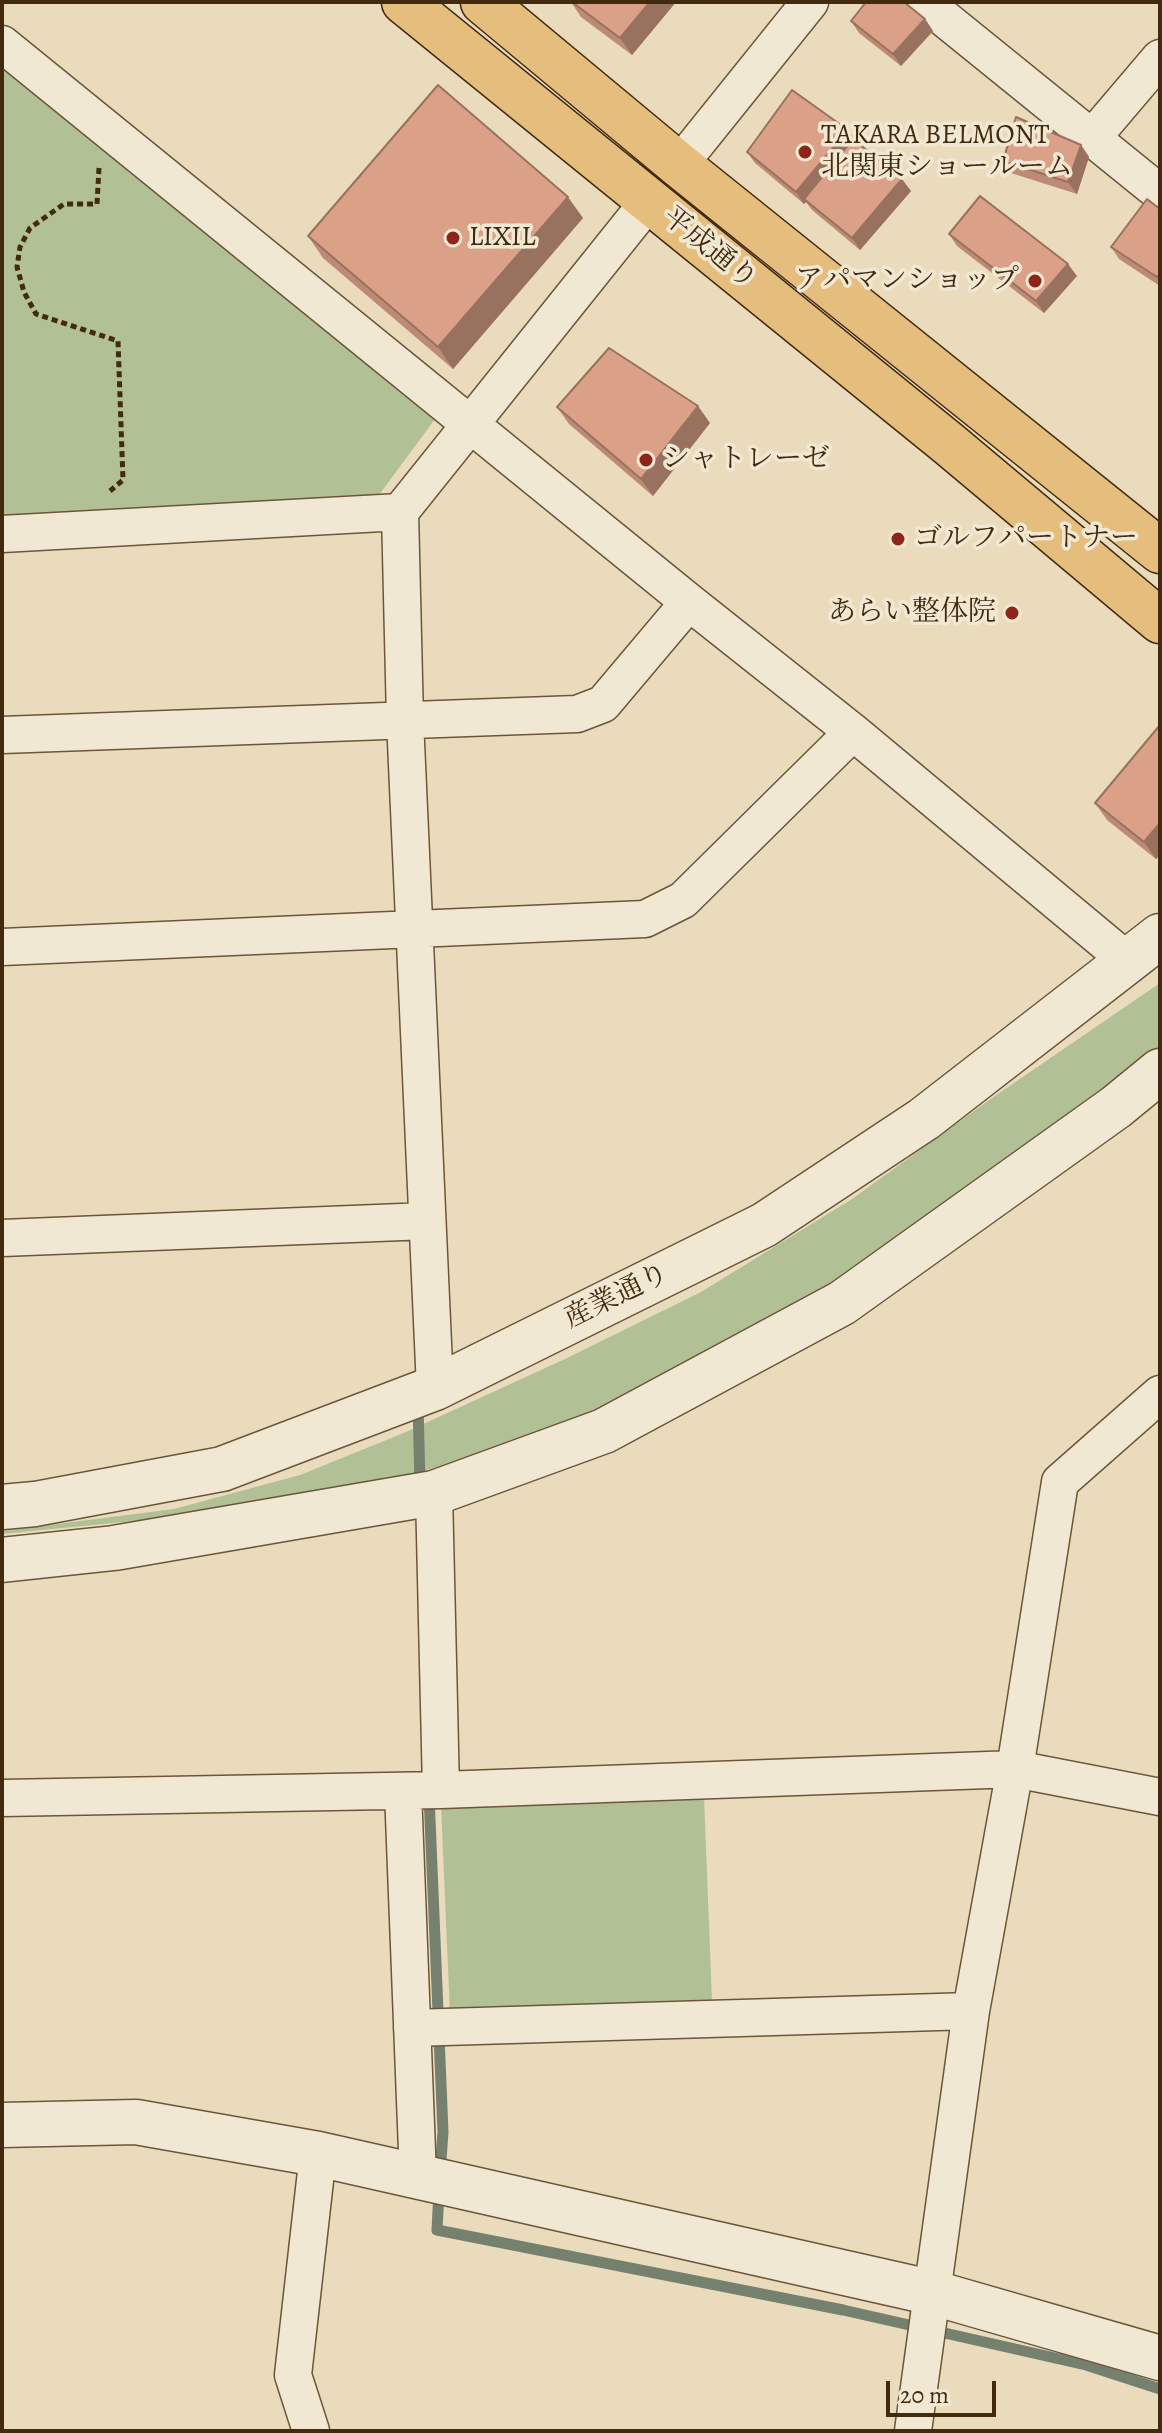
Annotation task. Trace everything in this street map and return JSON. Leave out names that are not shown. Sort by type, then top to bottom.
[{"type":"main road","name":"平成通り","points":[[404,2],[949,444],[1160,621]]},
{"type":"main road","name":"平成通り","points":[[483,2],[679,165],[1160,551]]},
{"type":"street","points":[[679,165],[810,2]]},
{"type":"street","points":[[924,2],[1160,193]]},
{"type":"street","points":[[2,44],[853,732],[1144,949]]},
{"type":"street","points":[[1092,138],[1160,58]]},
{"type":"street","points":[[435,1388],[405,720],[400,512],[649,201]]},
{"type":"street","points":[[2,534],[400,512]]},
{"type":"street","points":[[2,735],[577,714],[603,704],[689,602]]},
{"type":"street","points":[[2,947],[645,919],[683,900],[853,732]]},
{"type":"street","name":"産業通り","points":[[2,1507],[35,1504],[222,1469],[435,1388],[764,1225],[924,1119],[1144,949]]},
{"type":"street","points":[[2,1560],[114,1548],[434,1493],[604,1431],[842,1303],[1116,1107],[1160,1071]]},
{"type":"street","points":[[2,1238],[427,1221]]},
{"type":"street","points":[[913,2431],[971,2011],[1015,1769],[1060,1482],[1160,1394]]},
{"type":"street","points":[[434,1493],[441,1790]]},
{"type":"street","points":[[2,1798],[441,1790],[1015,1769],[1160,1797]]},
{"type":"street","points":[[403,1791],[418,2177]]},
{"type":"street","points":[[412,2028],[971,2011]]},
{"type":"street","points":[[2,2125],[136,2122],[318,2154],[934,2293],[1160,2358]]},
{"type":"street","points":[[311,2431],[293,2375],[318,2154]]},
{"type":"path","points":[[100,157],[97,204],[64,204],[30,228],[20,247],[17,267],[24,292],[36,314],[118,341],[123,480],[112,491],[101,492]]},
{"type":"green space","points":[[2,59],[438,415],[376,499],[2,515]]},
{"type":"green space","points":[[1160,983],[1160,1058],[977,1200],[686,1378],[516,1444],[402,1477],[205,1514],[2,1534],[2,1531],[174,1509],[300,1475],[406,1432],[567,1358],[701,1292],[852,1199]]},
{"type":"green space","points":[[704,1797],[712,2001],[450,2014],[441,1805]]},
{"type":"building","points":[[572,2],[650,2],[620,38]]},
{"type":"building","points":[[866,2],[904,2],[925,19],[893,54],[851,21]]},
{"type":"building","name":"LIXIL","points":[[438,85],[568,197],[438,347],[308,236]]},
{"type":"building","name":"TAKARA BELMONT 北関東ショールーム","points":[[792,90],[848,130],[796,192],[747,152]]},
{"type":"building","points":[[1016,117],[1081,145],[1068,182],[1003,161]]},
{"type":"building","points":[[853,139],[902,179],[852,238],[804,199]]},
{"type":"building","points":[[980,196],[1068,264],[1036,301],[949,234]]},
{"type":"building","points":[[1147,199],[1160,209],[1160,274],[1157,277],[1111,247]]},
{"type":"building","name":"シャトレーゼ","points":[[609,348],[698,406],[641,479],[557,407]]},
{"type":"building","points":[[1160,725],[1160,823],[1144,842],[1095,803]]},
{"type":"waterway","points":[[418,1403],[420,1486]]},
{"type":"waterway","points":[[429,1795],[443,2132],[440,2174]]},
{"type":"waterway","points":[[439,2191],[437,2230],[843,2310],[1086,2365],[1160,2389]]},
{"type":"place","name":"TAKARA BELMONT 北関東ショールーム","points":[[805,152]]},
{"type":"place","name":"LIXIL","points":[[453,238]]},
{"type":"place","name":"アパマンショップ","points":[[1035,281]]},
{"type":"place","name":"シャトレーゼ","points":[[646,460]]},
{"type":"place","name":"ゴルフパートナー","points":[[898,539]]},
{"type":"place","name":"あらい整体院","points":[[1012,613]]}]
